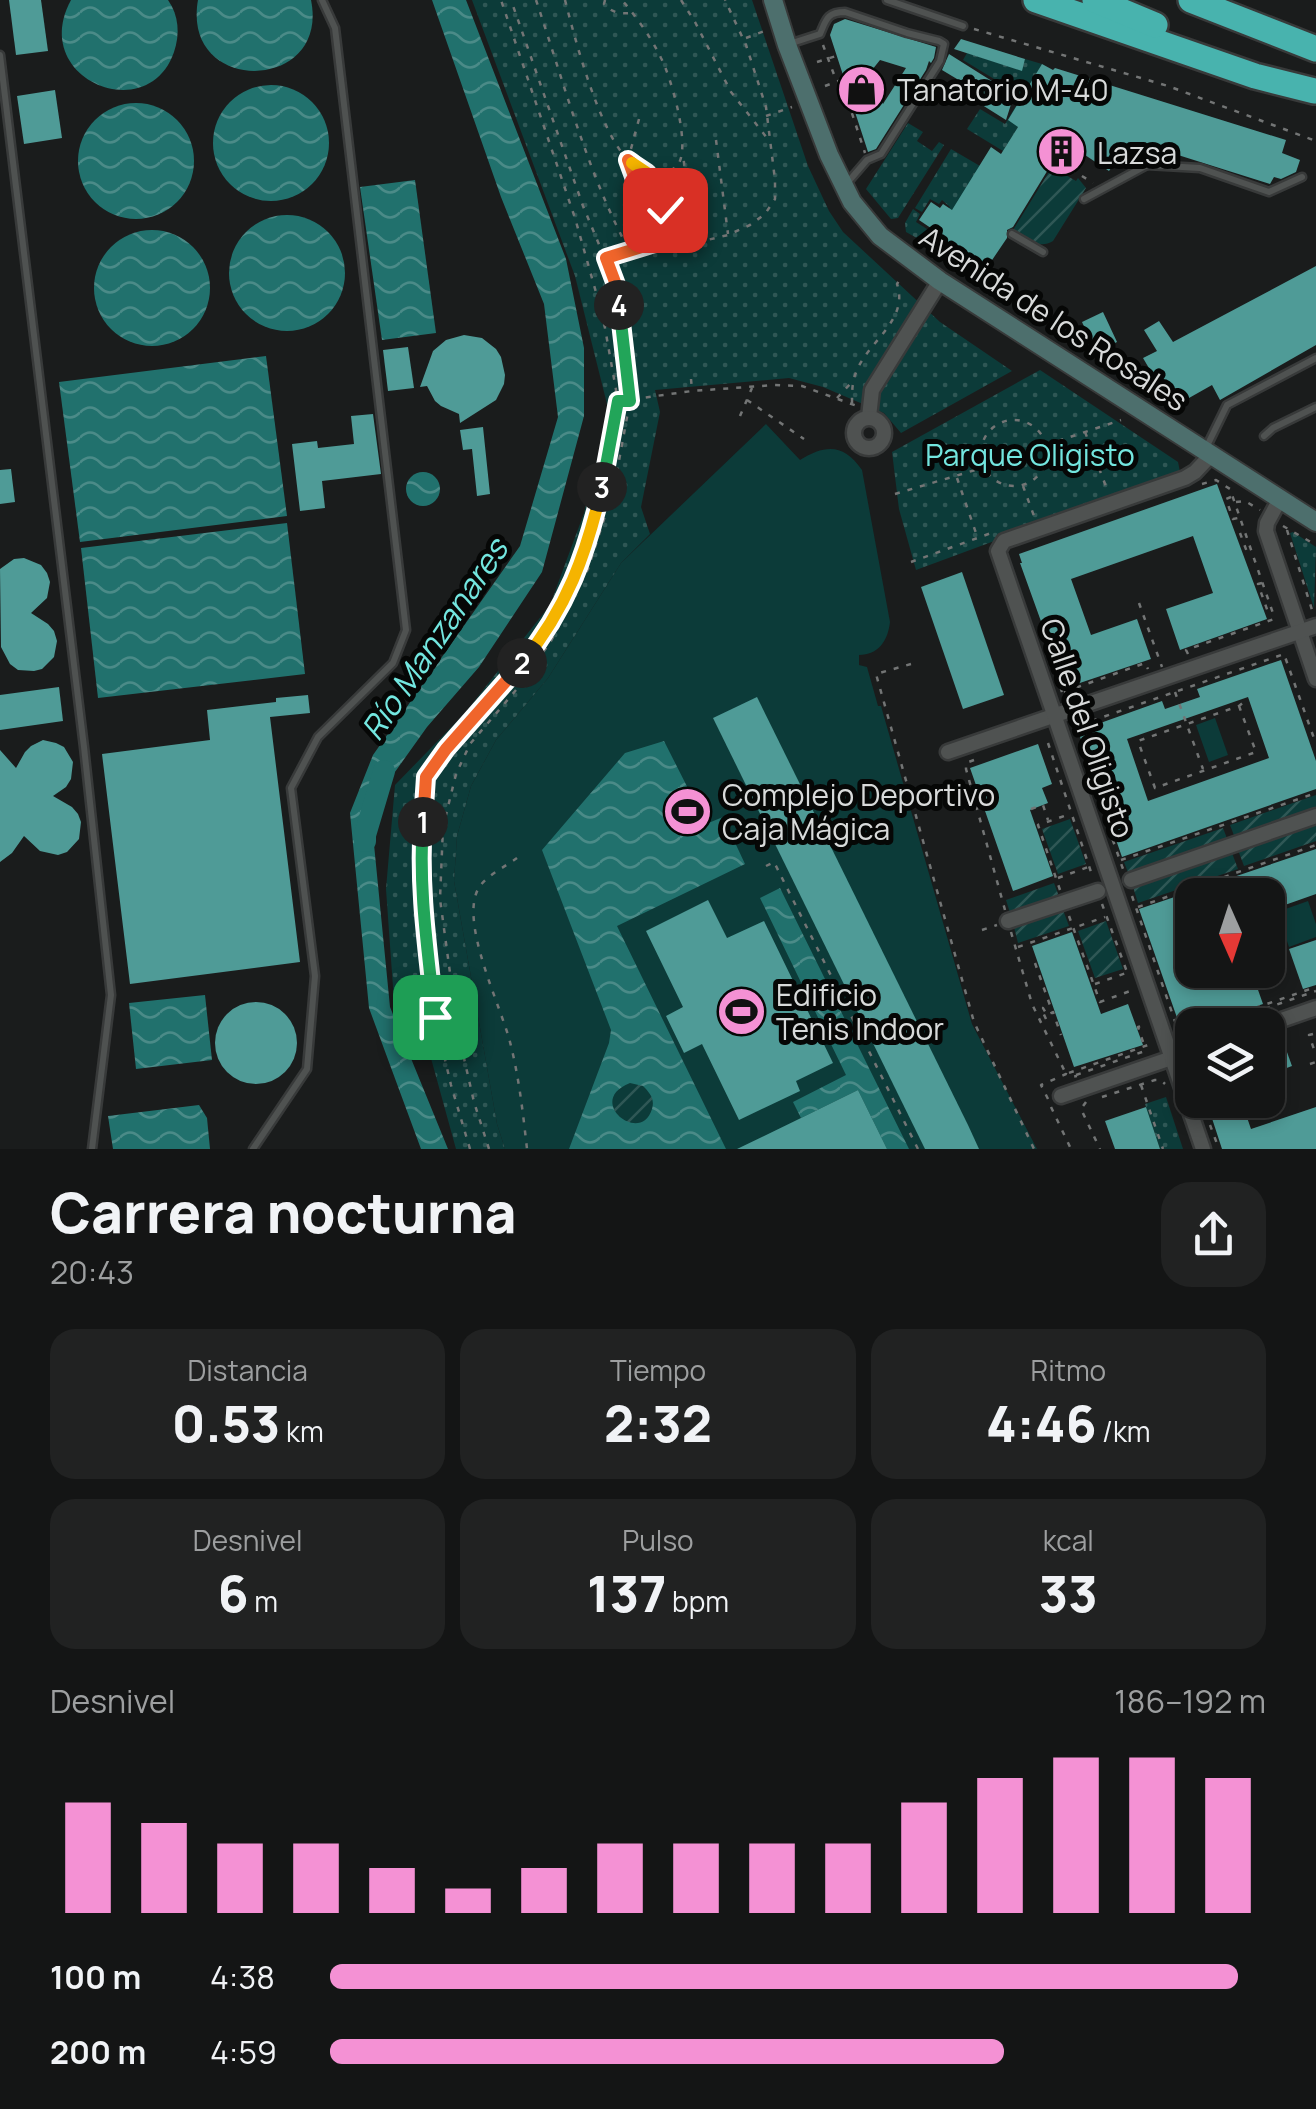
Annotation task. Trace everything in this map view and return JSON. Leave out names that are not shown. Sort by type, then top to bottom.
[{"type":"highway","points":[[1036,0],[1254,76],[1315,91]]},
{"type":"highway","points":[[1095,0],[1315,91]]},
{"type":"highway","points":[[1191,0],[1316,47]]},
{"type":"highway","points":[[1223,0],[1316,47]]},
{"type":"main road","name":"Avenida de los Rosales","points":[[779,2],[788,44],[828,155],[852,202],[880,236],[940,281],[1316,522]]},
{"type":"street","points":[[865,413],[872,390],[940,281]]},
{"type":"street","name":"Calle del Oligisto","points":[[1203,1149],[998,551],[1004,541],[1185,478],[1195,472],[1209,452]]},
{"type":"street","points":[[1280,499],[1266,531],[1316,678]]},
{"type":"street","points":[[948,752],[1054,716],[1170,684],[1316,626]]},
{"type":"street","points":[[1130,880],[1316,816]]},
{"type":"street","points":[[1008,921],[1098,891]]},
{"type":"street","points":[[1285,1019],[1316,1008]]},
{"type":"street","points":[[1061,1096],[1175,1057]]},
{"type":"lane","points":[[253,1149],[307,1069],[314,976],[292,788],[318,736],[393,662],[406,630],[334,28],[322,0]]},
{"type":"lane","points":[[888,0],[963,26]]},
{"type":"lane","points":[[788,44],[820,34],[827,16],[835,12],[944,44],[940,61],[880,154],[867,160],[844,187]]},
{"type":"lane","points":[[0,55],[111,995],[92,1149]]},
{"type":"lane","points":[[1148,165],[1152,152]]},
{"type":"lane","points":[[1084,199],[1148,165],[1200,168],[1269,192],[1302,177]]},
{"type":"lane","points":[[1012,234],[1042,252]]},
{"type":"lane","points":[[1209,452],[1227,405],[1316,358]]},
{"type":"lane","points":[[1264,436],[1316,406]]},
{"type":"path","points":[[470,1149],[435,1017],[421,850],[426,777],[539,642],[578,573],[593,526],[618,401],[603,317],[575,218],[501,0]]},
{"type":"path","points":[[489,1149],[458,1032],[440,899],[443,827],[456,774],[470,744],[551,641],[588,569],[614,488],[630,401],[618,290],[583,206],[511,0]]},
{"type":"path","points":[[536,0],[614,223],[630,252]]},
{"type":"path","points":[[565,0],[597,101],[615,142],[628,160],[658,242]]},
{"type":"path","points":[[604,0],[609,10],[632,12]]},
{"type":"path","points":[[622,0],[643,26],[671,82],[688,190],[681,210],[673,214],[665,210],[647,173]]},
{"type":"path","points":[[680,0],[696,22],[732,92],[768,139]]},
{"type":"path","points":[[606,258],[658,242],[682,246],[728,235],[765,214],[774,199],[766,116],[744,39],[724,0]]},
{"type":"path","points":[[963,26],[1168,86],[1316,141]]},
{"type":"path","points":[[744,39],[768,30]]},
{"type":"path","points":[[820,34],[836,82]]},
{"type":"path","points":[[817,62],[836,56]]},
{"type":"path","points":[[825,86],[841,80],[867,160]]},
{"type":"path","points":[[766,116],[793,107]]},
{"type":"path","points":[[628,160],[639,119]]},
{"type":"path","points":[[716,140],[728,235]]},
{"type":"path","points":[[628,160],[656,176],[670,172],[679,163],[682,148]]},
{"type":"path","points":[[1060,162],[1094,184]]},
{"type":"path","points":[[948,250],[982,269],[986,278]]},
{"type":"path","points":[[852,404],[858,366],[896,315],[902,276]]},
{"type":"path","points":[[690,380],[692,391]]},
{"type":"path","points":[[837,398],[853,381]]},
{"type":"path","points":[[618,401],[752,386],[802,386],[852,404],[865,413]]},
{"type":"path","points":[[740,416],[752,386]]},
{"type":"path","points":[[1163,405],[1172,388]]},
{"type":"path","points":[[747,400],[804,439]]},
{"type":"path","points":[[1013,420],[1034,427],[1046,445],[1047,455],[1040,474],[1022,485],[1004,485],[984,468],[981,446],[1002,422],[1013,420]]},
{"type":"path","points":[[1046,445],[1121,420]]},
{"type":"path","points":[[1085,432],[1108,491]]},
{"type":"path","points":[[895,494],[984,468]]},
{"type":"path","points":[[956,477],[978,538]]},
{"type":"path","points":[[1022,485],[1034,517]]},
{"type":"path","points":[[1188,654],[1186,650],[1200,644],[1275,619],[1252,551],[1240,533],[1240,517],[1230,489]]},
{"type":"path","points":[[1232,496],[1226,499],[1228,508],[1234,519],[1240,517]]},
{"type":"path","points":[[1286,527],[1312,610],[1316,612]]},
{"type":"path","points":[[1262,582],[1258,584],[1260,595],[1268,612],[1272,610]]},
{"type":"path","points":[[1139,603],[1204,771]]},
{"type":"path","points":[[1076,734],[1076,726],[1170,684],[1284,654],[1316,744]]},
{"type":"path","points":[[910,664],[876,674],[974,1022],[1034,1149]]},
{"type":"path","points":[[1062,692],[1103,681],[1137,666],[1146,664],[1148,668]]},
{"type":"path","points":[[1130,741],[1138,742],[1244,702]]},
{"type":"path","points":[[1239,706],[1256,752]]},
{"type":"path","points":[[1138,742],[1154,788]]},
{"type":"path","points":[[1048,743],[1098,891]]},
{"type":"path","points":[[1148,792],[1256,752],[1263,753]]},
{"type":"path","points":[[1243,757],[1246,764]]},
{"type":"path","points":[[974,760],[966,763],[966,769],[1032,1004],[1066,1074],[1148,1045],[1138,1027],[1145,1024],[1150,1050],[1076,1075]]},
{"type":"path","points":[[1211,768],[1214,775]]},
{"type":"path","points":[[1198,773],[1200,779]]},
{"type":"path","points":[[1168,784],[1170,790]]},
{"type":"path","points":[[1106,865],[1316,793]]},
{"type":"path","points":[[1031,809],[1043,805],[1048,822]]},
{"type":"path","points":[[1072,813],[1038,826],[1056,879],[1100,1002],[1133,990]]},
{"type":"path","points":[[1136,907],[1316,845]]},
{"type":"path","points":[[517,858],[481,884],[476,897],[475,931],[510,1039],[526,1149]]},
{"type":"path","points":[[766,866],[774,862],[918,1149]]},
{"type":"path","points":[[1056,879],[1090,867]]},
{"type":"path","points":[[1016,948],[1107,916],[1127,972],[1094,984]]},
{"type":"path","points":[[1035,963],[1061,1035]]},
{"type":"path","points":[[1259,1008],[1316,989]]},
{"type":"path","points":[[1043,1020],[1041,1008],[1047,1015],[1053,1014]]},
{"type":"path","points":[[1043,1020],[1053,1014]]},
{"type":"path","points":[[1144,1042],[1144,1035],[1148,1034]]},
{"type":"path","points":[[1313,1034],[1309,1035],[1316,1055]]},
{"type":"path","points":[[1310,1064],[1316,1062]]},
{"type":"path","points":[[1105,1096],[1161,1080],[1166,1085]]},
{"type":"path","points":[[1040,1084],[1071,1149]]},
{"type":"path","points":[[1141,1085],[1162,1149]]},
{"type":"path","points":[[1081,1109],[1100,1149]]},
{"type":"green space","points":[[472,0],[752,0],[808,166],[843,232],[940,322],[1012,371],[901,433],[884,413],[823,387],[789,378],[655,390],[660,412],[641,507],[650,534],[621,563],[548,678],[496,740],[471,786],[457,836],[454,881],[497,1124],[505,1149],[456,1149],[429,1051],[395,1015],[386,889],[395,785],[465,713],[550,605],[584,513],[609,412],[575,276]]},
{"type":"green space","points":[[967,53],[1021,70],[1025,59],[1042,64],[1030,85],[1040,92],[1003,151],[967,129],[980,109],[1005,124],[1022,96],[963,60]]},
{"type":"green space","points":[[908,123],[923,132],[917,141],[932,151],[939,142],[944,145],[898,218],[891,219],[866,189]]},
{"type":"green space","points":[[951,149],[980,166],[966,210],[940,251],[906,232],[905,223],[913,209],[920,214],[916,222],[933,233],[950,207],[942,200],[939,204],[930,199],[922,212],[915,208]]},
{"type":"green space","points":[[1052,167],[1076,181],[1078,178],[1086,188],[1053,241],[1037,244],[1013,230]]},
{"type":"green space","name":"Parque Oligisto","points":[[1040,370],[1178,462],[1180,472],[916,570],[899,509],[892,452]]},
{"type":"green space","name":"Complejo Deportivo Caja Mágica","points":[[766,424],[800,460],[818,451],[834,449],[848,455],[862,470],[890,622],[881,646],[872,653],[859,655],[859,665],[867,667],[881,706],[972,1024],[1037,1149],[505,1149],[497,1124],[454,881],[457,836],[471,786],[496,740],[548,678],[621,563]]},
{"type":"green space","points":[[1290,533],[1316,547],[1314,608]]},
{"type":"green space","points":[[1215,718],[1228,755],[1209,762],[1196,725]]},
{"type":"green space","points":[[1316,795],[1316,810],[1235,838],[1230,825]]},
{"type":"green space","points":[[1070,819],[1086,864],[1058,874],[1042,829]]},
{"type":"green space","points":[[1316,823],[1316,841],[1244,866],[1238,850]]},
{"type":"green space","points":[[1223,828],[1228,841],[1129,875],[1124,862]]},
{"type":"green space","points":[[1232,853],[1238,869],[1212,878],[1175,878],[1175,890],[1138,903],[1133,887]]},
{"type":"green space","points":[[1054,883],[1060,899],[1011,916],[1006,900]]},
{"type":"green space","points":[[1308,901],[1316,937],[1289,947],[1285,909]]},
{"type":"green space","points":[[1063,910],[1069,926],[1018,943],[1014,927]]},
{"type":"green space","points":[[1106,921],[1123,969],[1095,978],[1078,931]]},
{"type":"green space","points":[[633,1083],[647,1089],[653,1103],[647,1117],[633,1123],[619,1117],[613,1103],[619,1089]]},
{"type":"green space","points":[[1166,1097],[1183,1149],[1160,1149],[1145,1104]]},
{"type":"water","points":[[71,0],[168,0],[176,19],[177,39],[160,75],[141,87],[119,90],[97,84],[78,71],[65,52],[62,28]]},
{"type":"water","points":[[198,0],[311,0],[311,31],[299,53],[279,66],[255,71],[231,67],[211,54],[199,31]]},
{"type":"water","points":[[432,0],[466,0],[566,259],[584,348],[584,416],[542,572],[479,667],[427,727],[375,800],[371,814],[390,1007],[448,1149],[421,1149],[369,1008],[350,813],[373,755],[520,546],[558,417],[544,304],[501,197]]},
{"type":"water","points":[[271,85],[293,89],[312,102],[325,121],[329,143],[325,165],[312,184],[293,197],[271,201],[249,197],[230,184],[217,165],[213,143],[217,121],[230,102],[249,89]]},
{"type":"water","points":[[136,103],[158,107],[177,120],[190,139],[194,161],[190,183],[177,202],[158,215],[136,219],[114,215],[95,202],[82,183],[78,161],[82,139],[95,120],[114,107]]},
{"type":"water","points":[[415,180],[436,333],[382,340],[360,187]]},
{"type":"water","points":[[287,215],[309,219],[328,232],[341,251],[345,273],[341,295],[328,314],[309,327],[287,331],[265,327],[246,314],[233,295],[229,273],[233,251],[246,232],[265,219]]},
{"type":"water","points":[[152,230],[174,234],[193,247],[206,266],[210,288],[206,310],[193,329],[174,342],[152,346],[130,342],[111,329],[98,310],[94,288],[98,266],[111,247],[130,234]]},
{"type":"water","points":[[266,356],[287,516],[80,542],[59,382]]},
{"type":"water","points":[[423,472],[435,477],[440,489],[435,501],[423,506],[411,501],[406,489],[411,477]]},
{"type":"water","points":[[287,523],[305,674],[98,698],[81,548]]},
{"type":"water","points":[[664,741],[706,824],[723,817],[745,864],[617,926],[726,1149],[569,1149],[611,1030],[542,850],[625,753]],"holes":[[[630,1083],[643,1086],[651,1096],[652,1109],[646,1119],[628,1122],[614,1109],[612,1100],[617,1091]]]},
{"type":"water","points":[[780,888],[909,1149],[887,1149],[858,1090],[801,1118],[793,1102],[846,1075],[760,898]]},
{"type":"water","points":[[205,995],[212,1060],[136,1069],[129,1003]]},
{"type":"water","points":[[199,1105],[207,1118],[210,1149],[113,1149],[108,1116]]},
{"type":"building","points":[[9,0],[41,0],[48,51],[16,55]]},
{"type":"building","name":"Tanatorio M-40","points":[[845,19],[936,47],[934,58],[876,149],[868,152],[830,35],[834,24]],"holes":[[[880,60],[906,68],[883,104],[872,70]]]},
{"type":"building","points":[[961,39],[1025,59],[1022,71],[954,49]]},
{"type":"building","points":[[949,54],[1014,95],[1006,120],[952,86],[957,79],[942,70]]},
{"type":"building","points":[[1042,64],[1286,140],[1282,153],[1300,160],[1296,172],[1281,179],[1274,177],[1270,184],[1155,145],[1134,142],[1121,162],[1117,159],[1109,171],[1082,153],[1073,166],[1057,155],[986,269],[945,243],[947,239],[919,220],[931,202],[952,210],[991,147],[1001,154],[1018,127],[1008,120]]},
{"type":"building","points":[[55,90],[62,138],[24,144],[17,96]]},
{"type":"building","points":[[1316,266],[1316,345],[1220,400],[1212,385],[1189,398],[1153,375],[1143,358],[1157,351],[1144,330],[1159,321],[1173,342]]},
{"type":"building","points":[[1103,312],[1117,342],[1096,352],[1082,322]]},
{"type":"building","points":[[464,335],[482,338],[496,349],[505,375],[496,400],[460,423],[459,414],[435,401],[427,386],[420,387],[433,351],[446,340]]},
{"type":"building","points":[[408,347],[414,388],[388,391],[383,350]]},
{"type":"building","points":[[373,414],[381,474],[322,481],[325,508],[300,511],[292,444],[317,441],[318,448],[354,444],[351,416]]},
{"type":"building","points":[[483,427],[490,494],[477,496],[472,449],[463,450],[460,430]]},
{"type":"building","points":[[11,469],[15,502],[0,504],[0,470]]},
{"type":"building","points":[[1217,484],[1267,619],[1180,650],[1166,609],[1213,593],[1193,536],[1071,579],[1091,635],[1137,619],[1151,659],[1065,688],[1019,554]]},
{"type":"building","points":[[24,558],[41,565],[47,573],[47,598],[31,613],[48,624],[57,641],[54,657],[34,671],[18,670],[1,647],[0,569],[14,559]]},
{"type":"building","points":[[962,572],[1004,695],[963,709],[921,587]]},
{"type":"building","points":[[1281,660],[1316,761],[1316,789],[1122,857],[1078,731],[1162,701],[1165,709],[1200,697],[1197,689]],"holes":[[[1248,697],[1269,758],[1148,801],[1127,739]]]},
{"type":"building","points":[[59,687],[63,721],[0,730],[0,695]]},
{"type":"building","points":[[308,695],[310,713],[270,717],[300,962],[130,984],[102,754],[210,740],[207,710]]},
{"type":"building","points":[[757,697],[979,1149],[925,1149],[713,718]]},
{"type":"building","points":[[43,740],[64,747],[73,762],[71,779],[53,796],[78,814],[79,839],[67,852],[58,855],[40,851],[24,836],[0,862],[0,750],[16,768],[25,752]]},
{"type":"building","points":[[1038,744],[1052,784],[1042,788],[1048,803],[1030,810],[1053,876],[1013,891],[970,768]]},
{"type":"building","points":[[1316,849],[1316,894],[1285,905],[1285,878],[1230,878]]},
{"type":"building","points":[[1175,897],[1175,988],[1257,988],[1263,1004],[1251,1008],[1175,1008],[1175,1012],[1139,909]]},
{"type":"building","name":"Edificio Tenis Indoor","points":[[708,900],[727,938],[764,921],[833,1063],[796,1081],[800,1091],[739,1120],[702,1044],[684,1053],[666,1016],[683,1007],[646,931]]},
{"type":"building","points":[[1072,932],[1101,1014],[1128,1004],[1143,1045],[1074,1067],[1032,946]]},
{"type":"building","points":[[1316,940],[1316,985],[1303,989],[1289,949]]},
{"type":"building","points":[[256,1002],[272,1005],[285,1014],[294,1027],[294,1059],[285,1072],[272,1081],[256,1084],[240,1081],[227,1072],[218,1059],[215,1043],[218,1027],[227,1014],[240,1005]]},
{"type":"building","points":[[1285,1047],[1292,1066],[1285,1069]]},
{"type":"building","points":[[858,1090],[887,1149],[737,1149],[801,1118]]},
{"type":"building","points":[[1146,1107],[1160,1149],[1115,1149],[1105,1121]]},
{"type":"building","points":[[1316,1107],[1316,1149],[1222,1149],[1212,1118],[1247,1118],[1251,1129]]},
{"type":"waterway","name":"Río Manzanares","points":[[365,841],[384,771]]},
{"type":"place","name":"Tanatorio M-40","points":[[862,89]]},
{"type":"place","name":"Lazsa","points":[[1062,152]]},
{"type":"place","name":"Complejo Deportivo Caja Mágica","points":[[687,811]]},
{"type":"place","name":"Edificio Tenis Indoor","points":[[741,1011]]},
{"type":"route","points":[[435,1017],[421,850],[426,777],[539,642],[578,573],[593,526],[618,401],[630,401],[618,290],[606,258],[658,242],[628,160],[647,173],[665,210]]}]
